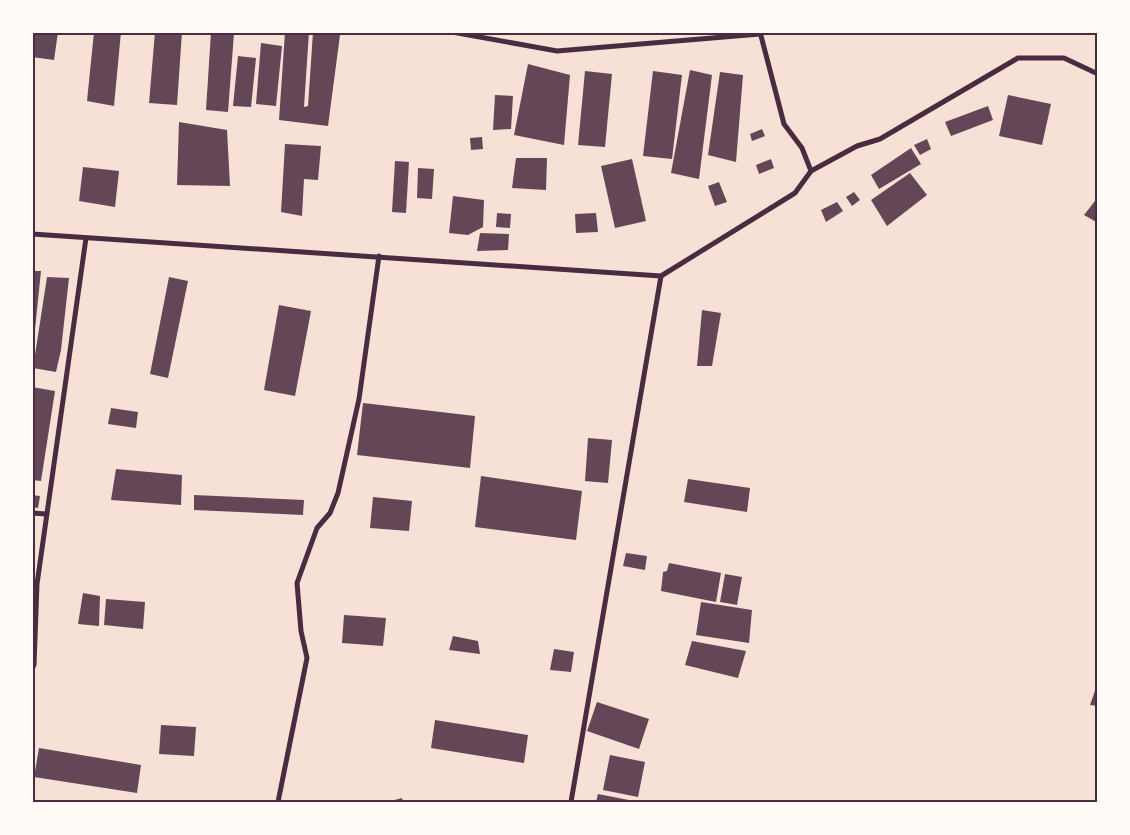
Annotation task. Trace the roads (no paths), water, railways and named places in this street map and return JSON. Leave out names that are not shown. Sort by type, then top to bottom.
[{"type":"street","points":[[452,32],[557,51],[760,33],[784,124],[802,148],[811,171]]},
{"type":"street","points":[[32,234],[661,276],[795,193],[811,171],[857,146],[880,139],[1018,58],[1064,58],[1098,74]]},
{"type":"street","points":[[32,669],[34,665],[37,584],[86,238]]},
{"type":"street","points":[[278,802],[307,658],[301,631],[297,583],[317,528],[330,513],[338,493],[359,400],[379,256]]},
{"type":"street","points":[[571,802],[661,276]]},
{"type":"street","points":[[32,513],[46,514]]}]
